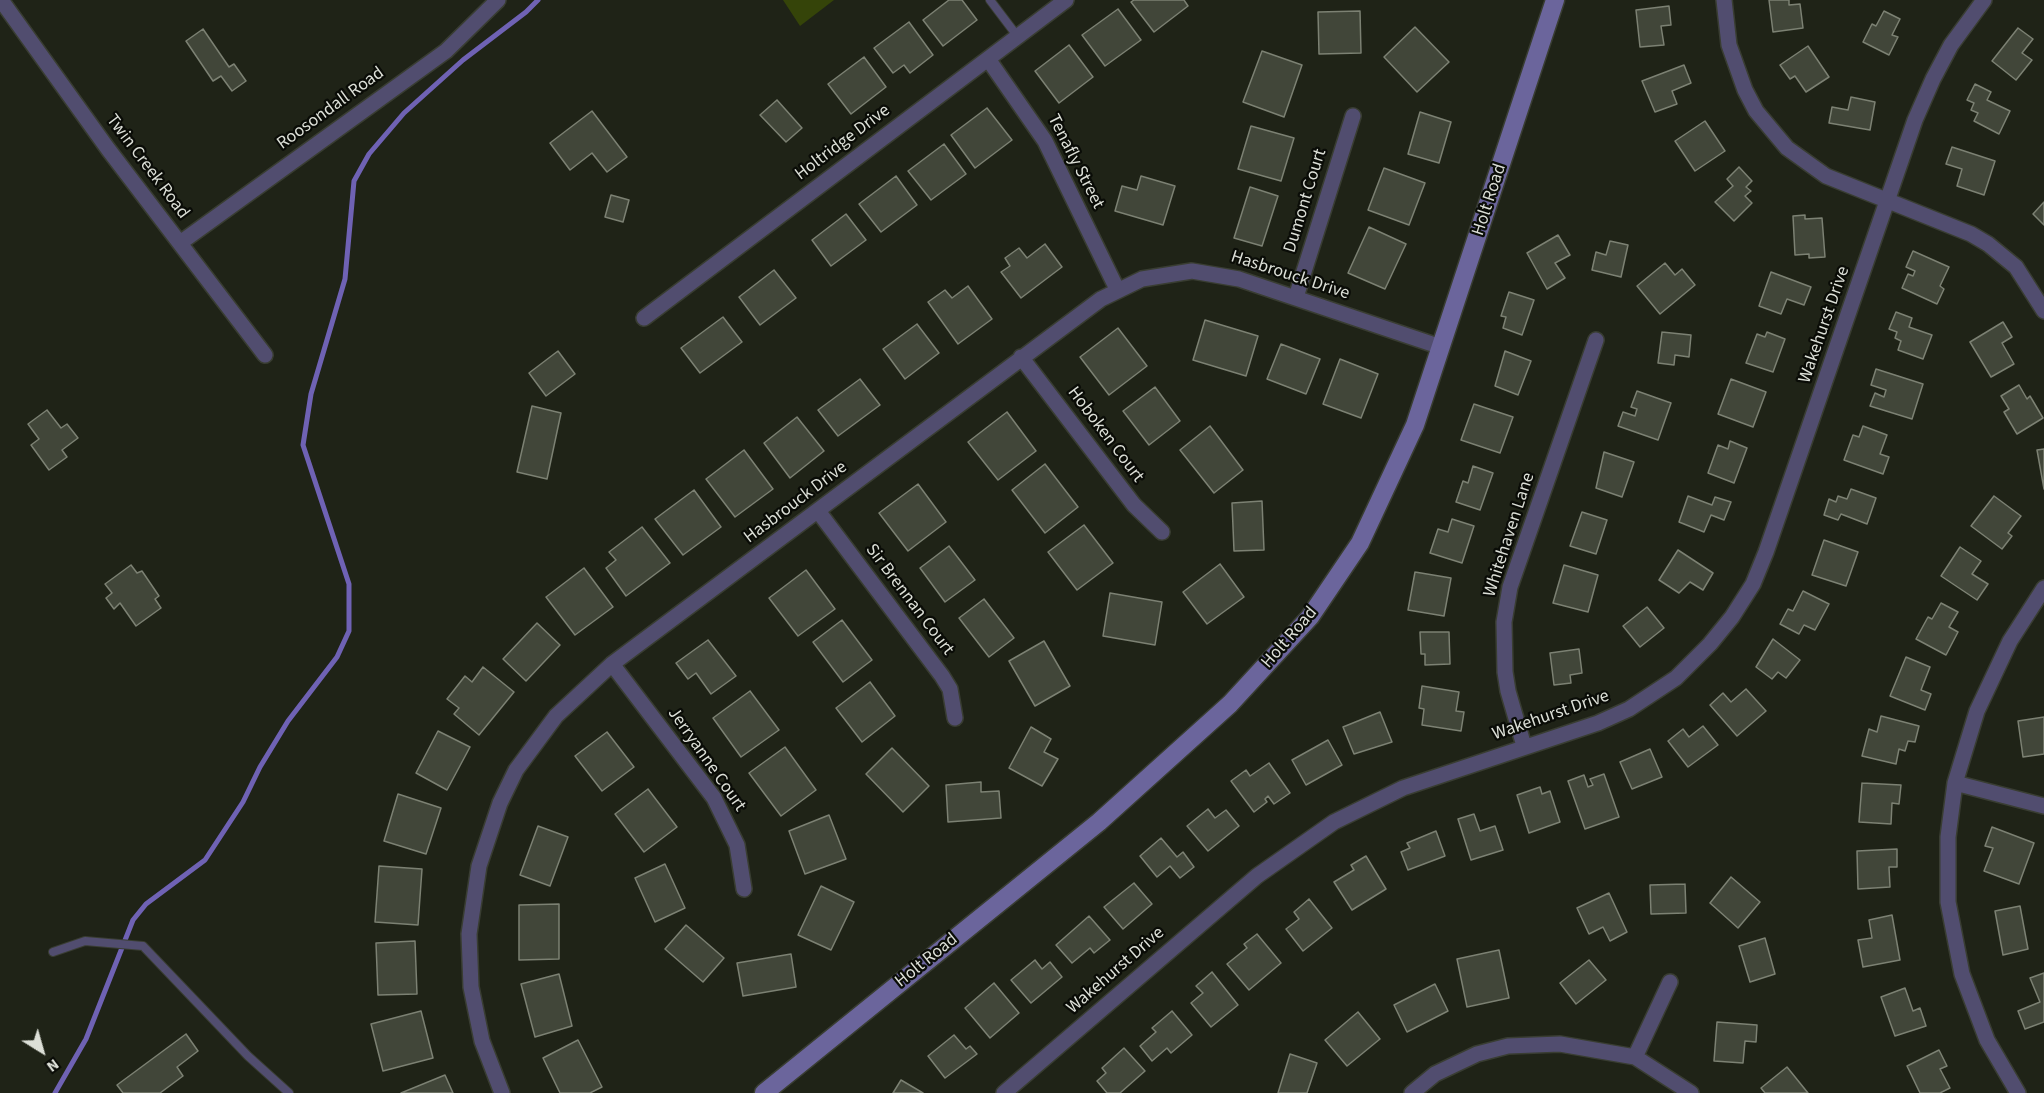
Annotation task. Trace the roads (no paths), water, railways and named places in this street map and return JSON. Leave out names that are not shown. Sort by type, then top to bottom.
[{"type":"street","name":"Twin Creek Road","points":[[1,0],[265,355]]},
{"type":"street","name":"Roosondall Road","points":[[180,243],[446,51],[498,0]]},
{"type":"street","name":"Holtridge Drive","points":[[644,318],[1066,0]]},
{"type":"street","name":"Holt Road","points":[[764,1093],[1099,822],[1230,704],[1277,656],[1310,617],[1360,543],[1411,435],[1555,0]]},
{"type":"street","points":[[1724,0],[1728,36],[1735,68],[1756,111],[1787,148],[1826,176],[1971,234],[1996,249],[2016,267],[2044,311]]},
{"type":"street","name":"Wakehurst Drive","points":[[1004,1093],[1257,876],[1304,840],[1334,822],[1403,788],[1599,723],[1629,708],[1676,678],[1703,652],[1732,617],[1753,584],[1770,542],[1915,120],[1951,45],[1984,0]]},
{"type":"street","name":"Tenafly Street","points":[[988,59],[1045,141],[1117,290]]},
{"type":"street","name":"Dumont Court","points":[[1296,297],[1353,116]]},
{"type":"street","name":"Hasbrouck Drive","points":[[502,1093],[482,1041],[471,987],[469,934],[479,866],[500,803],[516,770],[556,716],[612,664],[1021,357],[1117,290],[1142,279],[1192,271],[1239,279],[1441,347]]},
{"type":"street","name":"Whitehaven Lane","points":[[1524,746],[1508,692],[1505,672],[1504,622],[1510,587],[1596,340]]},
{"type":"street","name":"Hoboken Court","points":[[1021,357],[1134,505],[1162,532]]},
{"type":"street","name":"Sir Brennan Court","points":[[818,511],[942,676],[950,689],[955,718]]},
{"type":"street","points":[[2018,1093],[1987,1041],[1973,1009],[1962,974],[1948,902],[1948,837],[1955,783],[1970,731],[1989,681],[2010,641],[2044,588]]},
{"type":"street","name":"Jerryanne Court","points":[[612,664],[714,798],[737,845],[744,889]]},
{"type":"street","points":[[1955,783],[2044,806]]},
{"type":"street","points":[[1635,1057],[1670,982]]},
{"type":"street","points":[[1412,1093],[1435,1074],[1477,1054],[1508,1046],[1560,1044],[1635,1057],[1691,1093]]},
{"type":"lane","points":[[990,0],[1018,37]]},
{"type":"lane","points":[[53,952],[85,941],[143,946],[248,1056],[289,1093]]},
{"type":"waterway","points":[[55,1093],[86,1039],[133,920],[146,904],[205,860],[243,802],[260,767],[288,721],[337,657],[349,631],[349,584],[303,445],[311,394],[345,279],[354,181],[369,154],[404,113],[463,60],[526,12],[538,0]]}]
